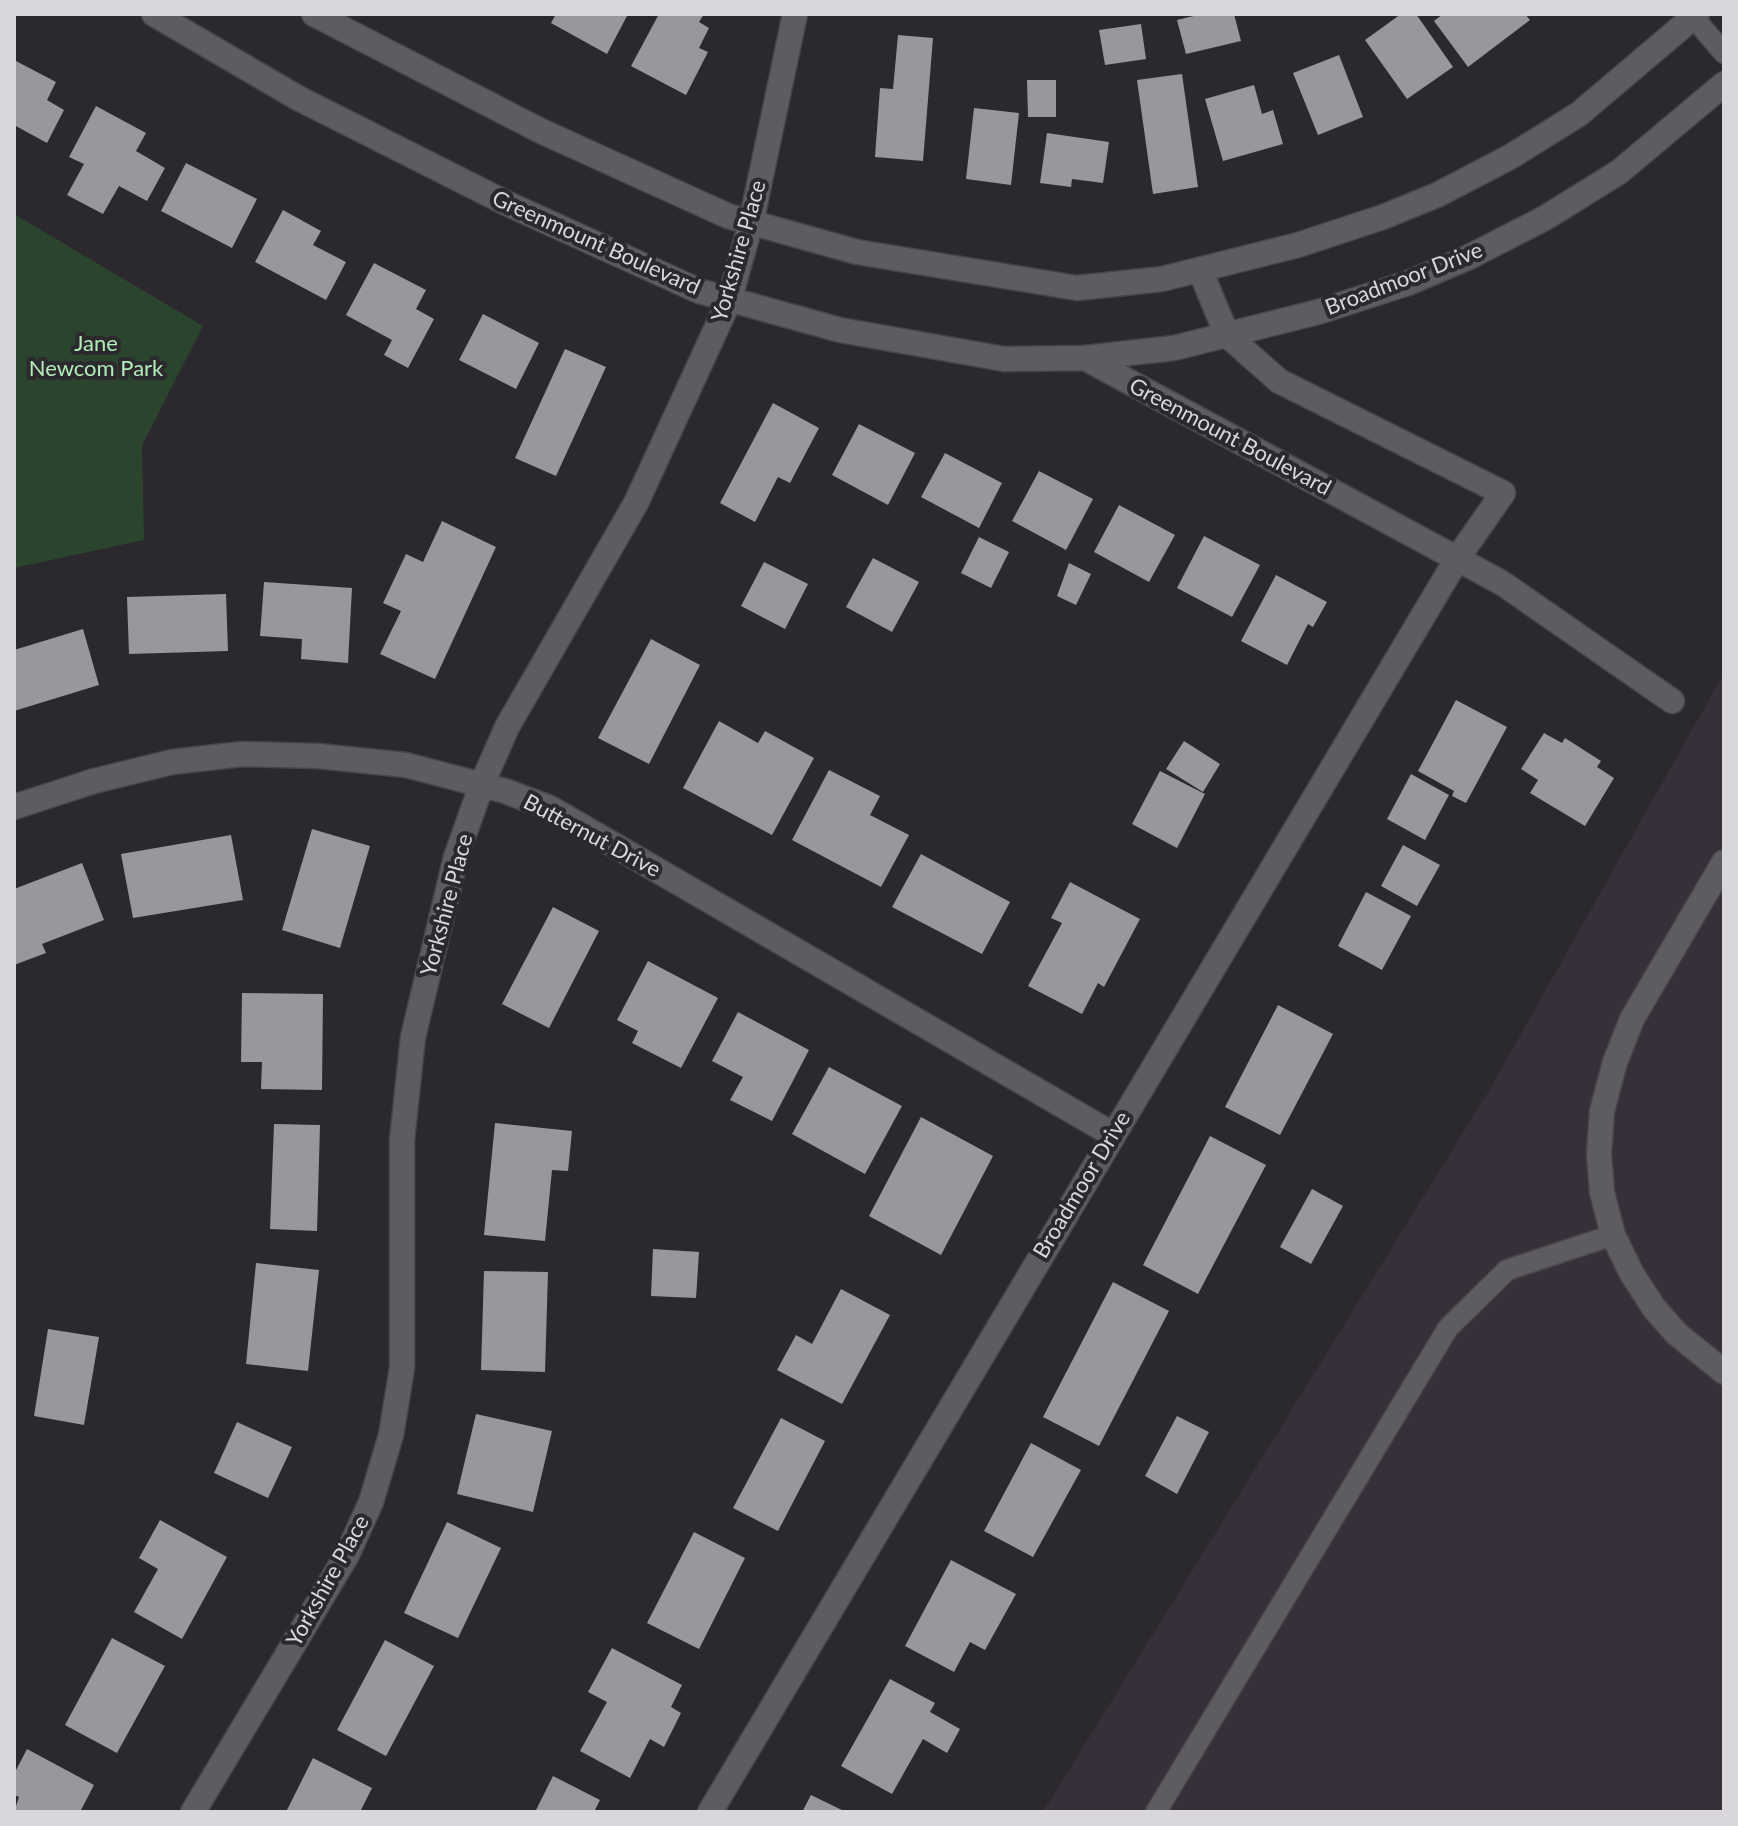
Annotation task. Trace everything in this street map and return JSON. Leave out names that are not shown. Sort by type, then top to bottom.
[{"type":"street","name":"Greenmount Boulevard","points":[[154,14],[298,98],[506,203],[699,291],[840,330],[1004,359],[1085,358],[1502,583],[1672,701]]},
{"type":"street","points":[[314,14],[541,131],[751,223],[857,252],[1077,288],[1162,279],[1298,245],[1383,217],[1437,195],[1510,157],[1579,114],[1695,16]]},
{"type":"street","name":"Yorkshire Place","points":[[193,1812],[347,1555],[371,1502],[391,1435],[402,1368],[402,1140],[413,1037],[456,857],[482,784],[507,727],[636,503],[729,301],[751,223],[795,14]]},
{"type":"street","name":"Broadmoor Drive","points":[[1085,358],[1174,348],[1318,312],[1408,283],[1467,258],[1545,218],[1619,172],[1724,84]]},
{"type":"street","points":[[1200,270],[1227,335],[1279,381],[1503,493],[1457,559]]},
{"type":"street","name":"Broadmoor Drive","points":[[710,1812],[1457,559]]},
{"type":"street","name":"Butternut Drive","points":[[14,807],[94,781],[172,762],[242,754],[318,756],[406,765],[482,784],[550,808],[1112,1134]]},
{"type":"street","points":[[1724,862],[1632,1019],[1615,1062],[1602,1111],[1599,1154],[1602,1192],[1613,1235],[1654,1308],[1677,1334],[1724,1372]]},
{"type":"lane","points":[[1695,16],[1724,53]]},
{"type":"lane","points":[[1156,1812],[1448,1328],[1507,1270],[1613,1235]]},
{"type":"shaded area","points":[[1724,673],[1724,1812],[1043,1812],[1490,1089]]},
{"type":"green space","name":"Jane Newcom Park","points":[[14,214],[203,326],[142,445],[144,540],[14,568]]},
{"type":"building","points":[[556,14],[628,14],[607,54],[551,23]]},
{"type":"building","points":[[659,14],[704,14],[699,22],[709,28],[699,48],[708,52],[686,95],[631,66]]},
{"type":"building","points":[[1202,14],[1234,14],[1241,41],[1186,54],[1177,20]]},
{"type":"building","points":[[1401,14],[1416,14],[1453,67],[1407,99],[1365,40]]},
{"type":"building","points":[[1443,14],[1525,14],[1530,20],[1468,67],[1434,21]]},
{"type":"building","points":[[1141,24],[1146,59],[1105,65],[1099,30]]},
{"type":"building","points":[[898,35],[933,38],[923,161],[875,157],[880,88],[893,89]]},
{"type":"building","points":[[1339,55],[1363,117],[1318,135],[1293,73]]},
{"type":"building","points":[[14,60],[56,82],[47,100],[64,110],[47,143],[14,125]]},
{"type":"building","points":[[1182,74],[1198,187],[1153,194],[1137,80]]},
{"type":"building","points":[[1027,80],[1056,80],[1056,117],[1028,117]]},
{"type":"building","points":[[1254,85],[1262,114],[1273,110],[1283,144],[1223,161],[1205,99]]},
{"type":"building","points":[[96,106],[146,133],[136,151],[165,168],[147,201],[119,186],[103,214],[67,195],[84,164],[69,157]]},
{"type":"building","points":[[974,108],[1019,113],[1011,185],[966,179]]},
{"type":"building","points":[[1047,133],[1109,142],[1103,183],[1072,179],[1071,187],[1040,183]]},
{"type":"building","points":[[186,163],[257,199],[232,248],[161,211]]},
{"type":"building","points":[[283,210],[321,231],[313,245],[346,262],[326,300],[255,262]]},
{"type":"building","points":[[374,263],[426,290],[416,309],[434,319],[408,368],[384,355],[392,340],[346,315]]},
{"type":"building","points":[[483,314],[539,343],[516,389],[459,360]]},
{"type":"building","points":[[565,349],[606,367],[556,476],[515,458]]},
{"type":"building","points":[[773,403],[819,428],[790,483],[778,477],[755,522],[720,503]]},
{"type":"building","points":[[859,424],[915,453],[888,505],[832,475]]},
{"type":"building","points":[[945,453],[1002,483],[979,528],[921,497]]},
{"type":"building","points":[[1039,471],[1093,499],[1066,550],[1012,521]]},
{"type":"building","points":[[1119,505],[1175,535],[1149,582],[1094,552]]},
{"type":"building","points":[[442,521],[496,547],[435,679],[380,654],[401,611],[383,603],[406,554],[423,562]]},
{"type":"building","points":[[1204,536],[1260,565],[1232,617],[1177,588]]},
{"type":"building","points":[[979,537],[1009,552],[991,588],[961,573]]},
{"type":"building","points":[[873,558],[919,582],[892,632],[846,607]]},
{"type":"building","points":[[764,562],[808,584],[785,629],[741,606]]},
{"type":"building","points":[[1069,563],[1091,574],[1076,605],[1057,596]]},
{"type":"building","points":[[1276,575],[1327,602],[1313,627],[1308,624],[1287,665],[1241,641]]},
{"type":"building","points":[[264,582],[352,588],[348,663],[301,659],[302,639],[260,636]]},
{"type":"building","points":[[226,594],[228,651],[129,654],[127,597]]},
{"type":"building","points":[[83,629],[99,685],[14,711],[14,650]]},
{"type":"building","points":[[651,639],[700,665],[649,764],[598,738]]},
{"type":"building","points":[[1456,700],[1507,727],[1466,803],[1452,796],[1454,791],[1418,771]]},
{"type":"building","points":[[719,721],[758,743],[765,731],[814,758],[772,835],[683,788]]},
{"type":"building","points":[[1544,733],[1562,743],[1565,738],[1601,761],[1597,767],[1614,778],[1585,826],[1530,793],[1538,780],[1521,769]]},
{"type":"building","points":[[1184,741],[1220,764],[1203,792],[1166,769]]},
{"type":"building","points":[[829,770],[880,796],[870,815],[909,835],[881,887],[792,840]]},
{"type":"building","points":[[1160,771],[1205,794],[1177,848],[1132,824]]},
{"type":"building","points":[[1411,774],[1449,795],[1425,840],[1387,819]]},
{"type":"building","points":[[312,829],[370,846],[340,948],[282,930]]},
{"type":"building","points":[[231,835],[243,900],[133,918],[121,854]]},
{"type":"building","points":[[1403,845],[1440,865],[1417,906],[1381,886]]},
{"type":"building","points":[[921,854],[1010,902],[982,954],[892,907]]},
{"type":"building","points":[[82,863],[104,920],[42,944],[46,953],[14,965],[14,889]]},
{"type":"building","points":[[1070,882],[1140,919],[1104,987],[1098,983],[1082,1014],[1028,986],[1062,923],[1051,918]]},
{"type":"building","points":[[1366,892],[1411,916],[1382,970],[1338,946]]},
{"type":"building","points":[[553,907],[599,931],[549,1028],[502,1004]]},
{"type":"building","points":[[648,961],[718,998],[681,1068],[632,1043],[638,1031],[617,1020]]},
{"type":"building","points":[[242,993],[323,994],[322,1090],[261,1089],[262,1062],[241,1062]]},
{"type":"building","points":[[1278,1005],[1333,1034],[1280,1135],[1225,1107]]},
{"type":"building","points":[[738,1012],[809,1050],[772,1121],[730,1100],[743,1077],[712,1061]]},
{"type":"building","points":[[829,1067],[902,1106],[865,1174],[792,1134]]},
{"type":"building","points":[[921,1117],[993,1156],[941,1255],[869,1216]]},
{"type":"building","points":[[495,1123],[572,1131],[568,1171],[552,1170],[545,1241],[484,1235]]},
{"type":"building","points":[[274,1124],[320,1125],[317,1231],[270,1229]]},
{"type":"building","points":[[1210,1136],[1266,1165],[1198,1294],[1143,1265]]},
{"type":"building","points":[[1312,1189],[1343,1206],[1311,1264],[1280,1247]]},
{"type":"building","points":[[653,1249],[699,1252],[696,1298],[651,1296]]},
{"type":"building","points":[[256,1263],[319,1270],[308,1371],[246,1364]]},
{"type":"building","points":[[484,1271],[548,1272],[545,1372],[481,1370]]},
{"type":"building","points":[[1113,1282],[1169,1311],[1099,1446],[1043,1417]]},
{"type":"building","points":[[841,1289],[890,1315],[842,1404],[777,1370],[796,1335],[812,1344]]},
{"type":"building","points":[[48,1329],[99,1337],[84,1425],[34,1416]]},
{"type":"building","points":[[476,1414],[552,1431],[533,1512],[457,1494]]},
{"type":"building","points":[[1177,1416],[1209,1432],[1177,1494],[1145,1476]]},
{"type":"building","points":[[781,1418],[825,1441],[778,1531],[733,1508]]},
{"type":"building","points":[[237,1422],[292,1447],[268,1498],[214,1473]]},
{"type":"building","points":[[1031,1443],[1081,1470],[1033,1557],[984,1531]]},
{"type":"building","points":[[160,1520],[227,1557],[182,1639],[134,1612],[158,1569],[139,1558]]},
{"type":"building","points":[[447,1522],[501,1548],[458,1638],[404,1613]]},
{"type":"building","points":[[694,1532],[745,1558],[699,1649],[647,1623]]},
{"type":"building","points":[[951,1560],[1016,1594],[985,1650],[970,1642],[954,1672],[905,1646]]},
{"type":"building","points":[[112,1638],[165,1666],[117,1753],[65,1725]]},
{"type":"building","points":[[385,1640],[434,1666],[386,1756],[337,1730]]},
{"type":"building","points":[[612,1648],[682,1685],[671,1707],[681,1713],[664,1747],[650,1739],[630,1778],[580,1751],[607,1702],[588,1692]]},
{"type":"building","points":[[890,1679],[935,1703],[930,1712],[960,1729],[947,1753],[923,1739],[892,1794],[841,1766]]},
{"type":"building","points":[[27,1749],[94,1785],[80,1812],[14,1812],[19,1797],[14,1795],[14,1774]]},
{"type":"building","points":[[313,1758],[372,1788],[360,1812],[286,1812]]},
{"type":"building","points":[[553,1776],[600,1800],[594,1812],[535,1812]]},
{"type":"building","points":[[811,1795],[846,1812],[802,1812]]}]
